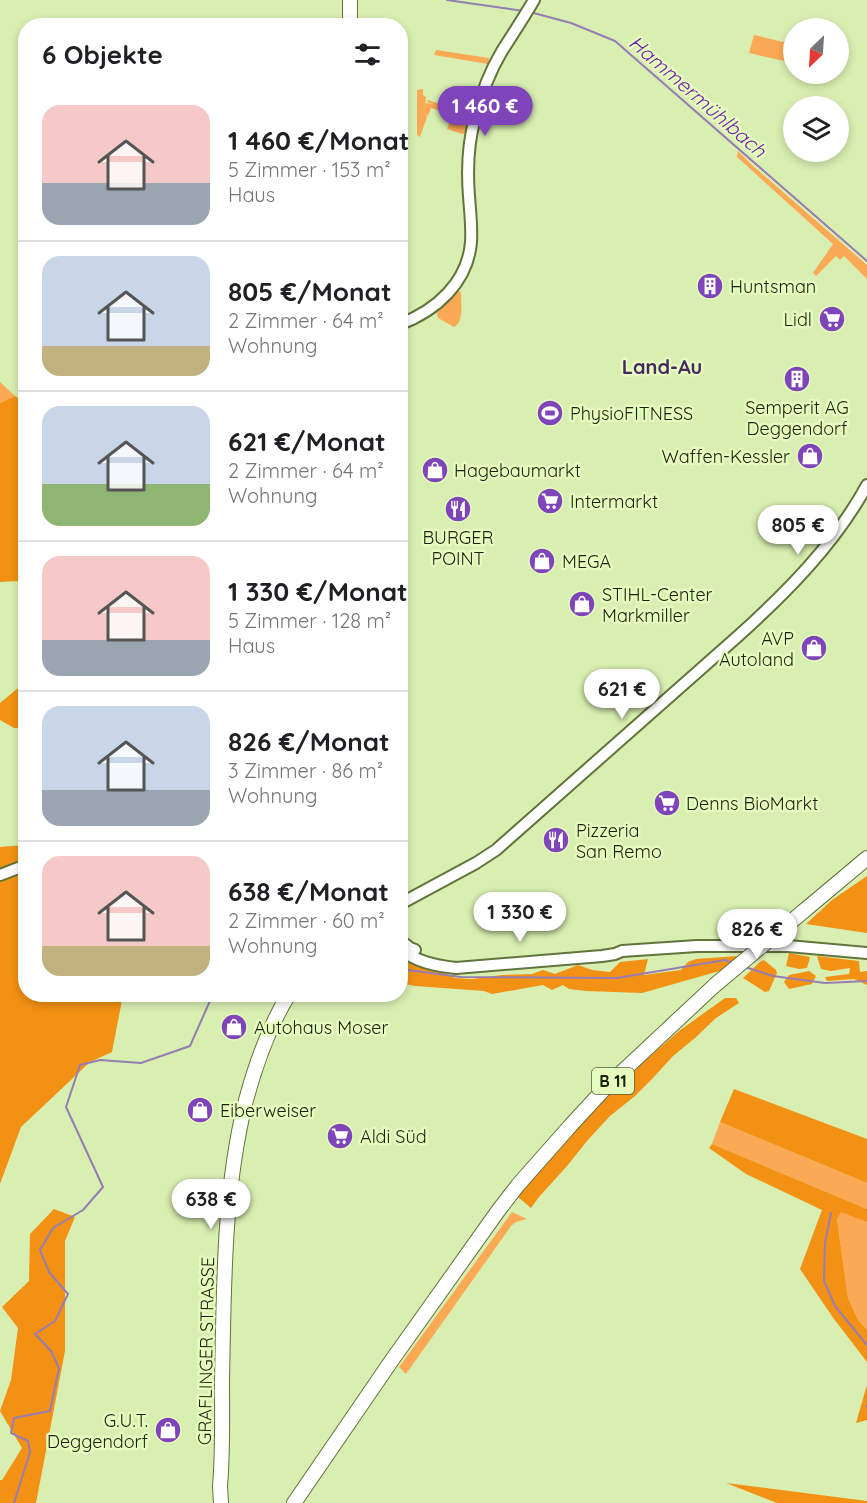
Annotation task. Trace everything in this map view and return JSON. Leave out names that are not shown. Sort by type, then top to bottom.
[{"type":"main road","points":[[350,0],[350,18]]},
{"type":"main road","name":"B 11","points":[[294,1503],[498,1210],[571,1125],[608,1085],[715,985],[805,910],[861,869],[867,858]]},
{"type":"main road","name":"GRAFLINGER STRASSE","points":[[221,1503],[225,1269],[232,1171],[238,1132],[256,1066],[285,1002]]},
{"type":"street","points":[[408,320],[425,313],[448,294],[461,275],[468,258],[471,240],[468,168],[474,121],[489,78],[501,53],[529,9]]},
{"type":"street","points":[[408,900],[496,850],[766,611],[801,575],[849,516],[867,486]]},
{"type":"street","points":[[0,875],[18,868]]},
{"type":"street","points":[[408,946],[434,958],[460,962],[585,950],[615,949],[622,951]]},
{"type":"street","points":[[408,954],[436,966],[456,968],[602,956],[622,951],[697,946],[788,946],[867,953]]},
{"type":"shaded area","points":[[754,35],[783,42],[783,61],[749,53]]},
{"type":"shaded area","points":[[436,50],[489,58],[488,64],[434,55]]},
{"type":"shaded area","points":[[423,89],[423,95],[426,97],[425,109],[426,103],[433,104],[427,102],[428,100],[452,108],[451,112],[431,108],[428,116],[426,114],[420,137],[417,135],[417,90]]},
{"type":"shaded area","points":[[454,110],[467,114],[464,118],[465,133],[447,129]]},
{"type":"shaded area","points":[[738,151],[867,265],[867,279],[844,256],[840,260],[836,256],[816,276],[813,273],[833,244],[737,157]]},
{"type":"shaded area","points":[[455,291],[460,291],[461,294],[461,317],[454,327],[438,318],[437,313]]},
{"type":"shaded area","points":[[0,382],[15,396],[0,403]]},
{"type":"shaded area","points":[[15,396],[18,398],[18,582],[0,582],[0,403]]},
{"type":"shaded area","points":[[18,688],[18,728],[0,720],[0,703]]},
{"type":"shaded area","points":[[18,846],[18,1002],[122,1002],[112,1052],[90,1062],[21,1127],[0,1184],[0,847]]},
{"type":"shaded area","points":[[867,876],[867,933],[806,924],[832,900]]},
{"type":"shaded area","points":[[789,953],[810,957],[807,968],[786,966]]},
{"type":"shaded area","points":[[738,956],[723,970],[642,993],[586,991],[569,989],[563,985],[552,990],[543,985],[492,994],[484,991],[408,984],[408,961],[455,978],[472,979],[532,974],[543,970],[555,974],[578,965],[592,970],[610,972],[620,962],[648,959],[644,975],[681,970],[688,962],[696,959]]},
{"type":"shaded area","points":[[817,956],[859,961],[860,972],[867,971],[867,985],[854,979],[827,981],[825,977],[849,974],[850,968],[831,971],[821,969]]},
{"type":"shaded area","points":[[764,960],[777,973],[769,991],[765,992],[743,978]]},
{"type":"shaded area","points":[[809,971],[816,976],[812,984],[789,989],[784,982],[789,975]]},
{"type":"shaded area","points":[[725,998],[736,998],[739,1003],[716,1018],[673,1056],[635,1096],[610,1116],[531,1208],[518,1197],[555,1151],[615,1087],[679,1031]]},
{"type":"shaded area","points":[[734,1089],[867,1139],[867,1183],[720,1122]]},
{"type":"shaded area","points":[[720,1122],[867,1183],[867,1209],[712,1144]]},
{"type":"shaded area","points":[[712,1144],[867,1209],[867,1222],[841,1212],[837,1219],[848,1298],[858,1320],[867,1330],[867,1362],[800,1269],[822,1210],[746,1174],[709,1148]]},
{"type":"shaded area","points":[[54,1209],[75,1217],[65,1241],[65,1351],[36,1503],[0,1503],[0,1480],[22,1448],[0,1411],[11,1380],[18,1328],[2,1307],[29,1281],[30,1234]]},
{"type":"shaded area","points":[[841,1211],[867,1222],[867,1330],[858,1320],[848,1298],[837,1219]]},
{"type":"shaded area","points":[[512,1212],[527,1219],[511,1226],[406,1374],[399,1367]]},
{"type":"shaded area","points":[[867,1385],[867,1420],[856,1423]]},
{"type":"shaded area","points":[[726,1483],[867,1501],[867,1503],[777,1503]]},
{"type":"waterway","name":"Hammermühlbach","points":[[447,0],[524,11]]},
{"type":"waterway","name":"Hammermühlbach","points":[[530,12],[571,23],[615,41],[867,261]]},
{"type":"waterway","points":[[408,970],[461,977],[617,978],[725,960],[734,963]]},
{"type":"waterway","points":[[745,967],[773,976],[825,983],[867,981]]},
{"type":"waterway","points":[[14,1503],[30,1452],[28,1441],[11,1433],[14,1418],[50,1411],[59,1368],[51,1351],[35,1334],[55,1321],[68,1294],[49,1272],[40,1250],[53,1228],[83,1210],[103,1187],[66,1107],[80,1065],[100,1060],[141,1063],[190,1046],[209,1002]]},
{"type":"waterway","points":[[831,1213],[825,1243],[824,1281],[835,1306],[867,1345]]},
{"type":"place","name":"Huntsman","points":[[710,286]]},
{"type":"place","name":"Lidl","points":[[832,319]]},
{"type":"place","name":"Semperit AG Deggendorf","points":[[797,379]]},
{"type":"place","name":"PhysioFITNESS","points":[[550,413]]},
{"type":"place","name":"Waffen-Kessler","points":[[810,456]]},
{"type":"place","name":"Hagebaumarkt","points":[[435,470]]},
{"type":"place","name":"Intermarkt","points":[[550,501]]},
{"type":"place","name":"BURGER POINT","points":[[458,509]]},
{"type":"place","name":"MEGA","points":[[542,561]]},
{"type":"place","name":"STIHL-Center Markmiller","points":[[582,604]]},
{"type":"place","name":"AVP Autoland","points":[[814,648]]},
{"type":"place","name":"Denns BioMarkt","points":[[667,803]]},
{"type":"place","name":"Pizzeria San Remo","points":[[556,840]]},
{"type":"place","name":"Autohaus Moser","points":[[234,1027]]},
{"type":"place","name":"Eiberweiser","points":[[200,1110]]},
{"type":"place","name":"Aldi Süd","points":[[340,1136]]},
{"type":"place","name":"G.U.T. Deggendorf","points":[[168,1430]]},
{"type":"district","name":"Land-Au","points":[[662,366]]}]
